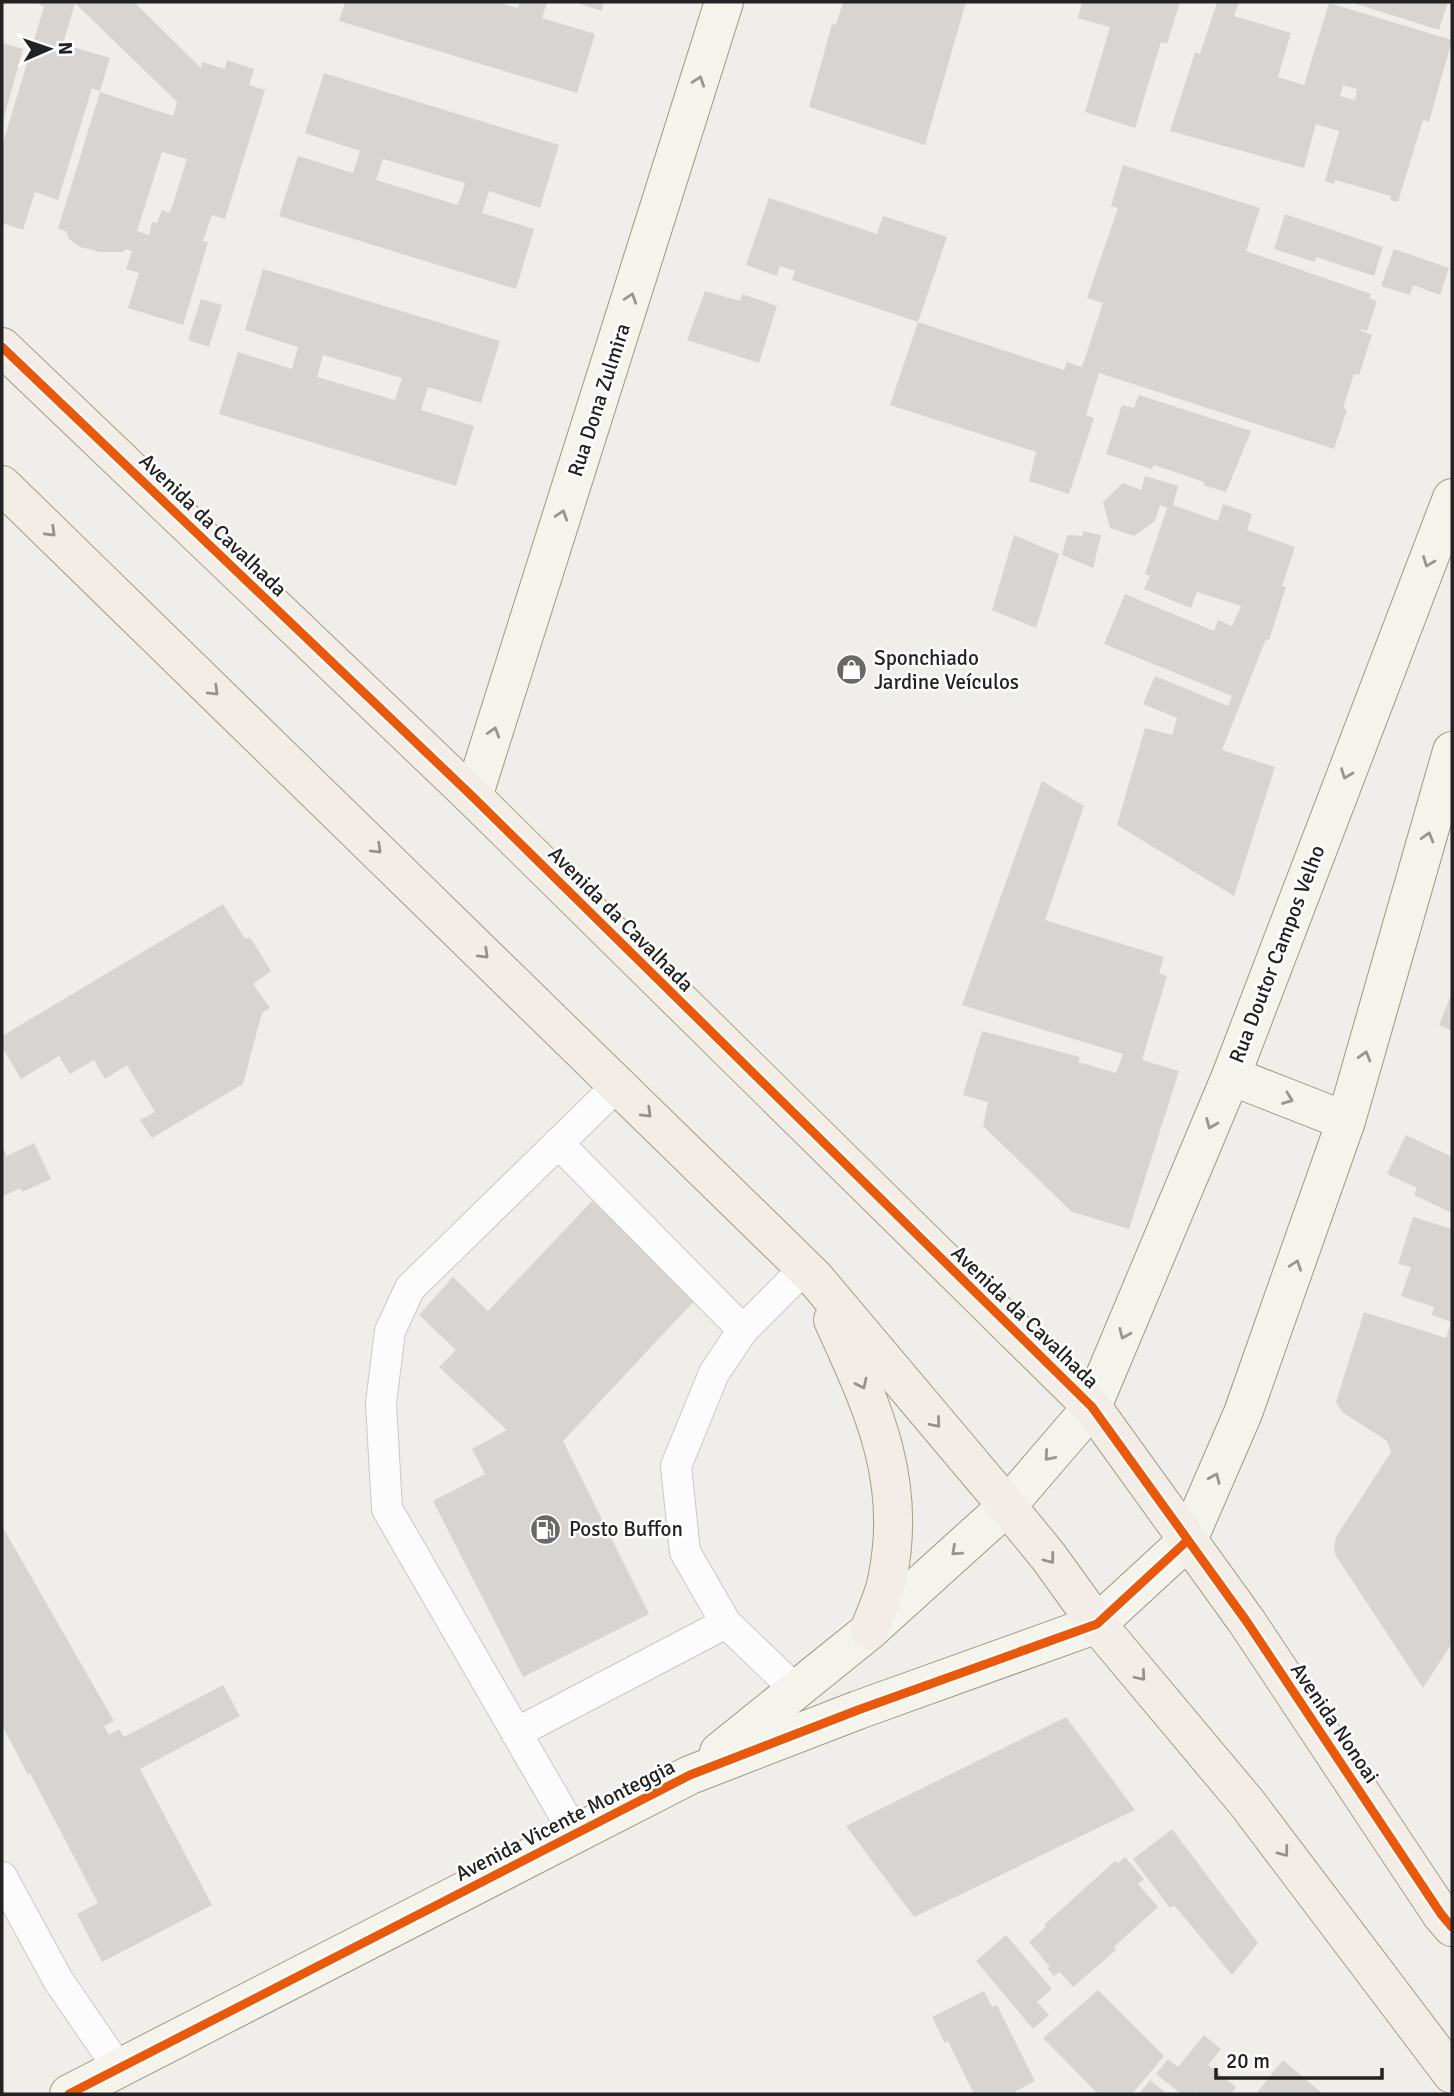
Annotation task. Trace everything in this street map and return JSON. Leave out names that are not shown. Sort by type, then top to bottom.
[{"type":"main road","name":"Rua Dona Zulmira","points":[[473,797],[724,2]]},
{"type":"main road","name":"Avenida da Cavalhada","points":[[2,347],[473,797],[1092,1407],[1188,1540]]},
{"type":"main road","points":[[2,485],[809,1273],[1007,1506],[1048,1556],[1097,1624],[1247,1803],[1452,2074]]},
{"type":"main road","name":"Rua Doutor Campos Velho","points":[[1092,1407],[1231,1076],[1452,498]]},
{"type":"main road","points":[[1097,1624],[1188,1540],[1243,1413],[1346,1121],[1452,751]]},
{"type":"main road","points":[[1231,1076],[1346,1121]]},
{"type":"main road","points":[[809,1273],[870,1402],[891,1474],[894,1527],[889,1568],[869,1631]]},
{"type":"main road","name":"Avenida Vicente Monteggia","points":[[690,1775],[869,1631],[1007,1506],[1092,1407]]},
{"type":"main road","name":"Avenida Nonoai","points":[[1188,1540],[1247,1622],[1452,1927]]},
{"type":"main road","name":"Avenida Vicente Monteggia","points":[[69,2094],[690,1775],[858,1710],[1097,1624]]},
{"type":"lane","points":[[575,1834],[387,1509],[381,1404],[390,1331],[410,1288],[618,1085]]},
{"type":"lane","points":[[558,1143],[743,1330]]},
{"type":"lane","points":[[796,1690],[726,1623],[685,1552],[676,1466],[714,1373],[743,1330],[809,1273]]},
{"type":"lane","points":[[516,1733],[726,1623]]},
{"type":"lane","points":[[2,1877],[58,1980],[119,2069]]},
{"type":"building","points":[[36,2],[134,2],[201,68],[202,62],[225,69],[227,60],[254,69],[249,85],[265,90],[225,219],[212,215],[203,241],[208,242],[183,325],[128,308],[139,273],[126,269],[132,251],[125,249],[123,252],[100,252],[80,247],[69,239],[66,231],[58,229],[100,92],[173,116],[177,102],[75,3],[63,44],[110,58],[100,91],[92,88],[58,200],[35,192],[23,230],[2,223],[2,146],[44,7]],"holes":[[[162,152],[187,159],[170,213],[162,210],[157,223],[152,222],[149,235],[137,231]]]},
{"type":"building","points":[[345,2],[496,2],[518,8],[520,2],[547,2],[542,18],[595,34],[577,93],[339,21]]},
{"type":"building","points":[[574,2],[604,2],[602,11]]},
{"type":"building","points":[[843,2],[966,2],[925,145],[809,107],[832,24],[836,25]]},
{"type":"building","points":[[1082,2],[1180,2],[1167,44],[1161,42],[1135,128],[1085,112],[1110,27],[1078,18]]},
{"type":"building","points":[[1217,2],[1239,2],[1234,16],[1291,33],[1278,77],[1304,85],[1329,3],[1452,40],[1429,122],[1423,120],[1398,202],[1390,200],[1391,196],[1335,180],[1334,184],[1325,181],[1339,131],[1316,124],[1304,168],[1170,131],[1195,52],[1200,54]],"holes":[[[1343,85],[1357,89],[1355,100],[1340,96]]]},
{"type":"building","points":[[1350,2],[1448,2],[1439,30]]},
{"type":"building","points":[[2,43],[23,49],[3,121],[2,121]]},
{"type":"building","points":[[324,73],[559,145],[540,208],[489,191],[482,213],[534,229],[516,289],[279,216],[298,156],[353,173],[360,151],[305,133]],"holes":[[[383,159],[465,183],[458,205],[376,180]]]},
{"type":"building","points":[[1123,165],[1260,208],[1246,251],[1371,294],[1369,298],[1377,301],[1367,331],[1361,329],[1372,335],[1359,375],[1354,374],[1343,408],[1347,410],[1334,449],[1099,373],[1086,415],[1094,418],[1069,494],[1029,481],[1036,452],[890,405],[918,322],[1064,370],[1067,362],[1082,367],[1103,303],[1087,298],[1118,208],[1111,206]]},
{"type":"building","points":[[769,198],[877,234],[883,216],[947,237],[918,322],[792,280],[795,271],[780,266],[777,276],[746,265]]},
{"type":"building","points":[[1285,214],[1383,247],[1374,276],[1316,257],[1315,262],[1274,249]]},
{"type":"building","points":[[1394,249],[1449,268],[1440,295],[1413,285],[1410,295],[1381,286]]},
{"type":"building","points":[[263,269],[500,341],[481,403],[428,387],[421,410],[474,426],[456,486],[219,414],[238,352],[292,369],[298,347],[245,330]],"holes":[[[323,355],[402,378],[395,400],[317,377]]]},
{"type":"building","points":[[705,291],[740,301],[742,294],[777,306],[759,363],[687,340]]},
{"type":"building","points":[[201,299],[222,305],[209,347],[188,340]]},
{"type":"building","points":[[1139,395],[1251,431],[1226,492],[1154,465],[1152,469],[1106,454],[1122,405],[1134,408]]},
{"type":"building","points":[[1145,476],[1178,486],[1173,505],[1218,521],[1223,504],[1252,514],[1247,530],[1295,547],[1282,586],[1286,587],[1269,640],[1266,639],[1222,750],[1275,767],[1234,896],[1117,825],[1145,728],[1172,735],[1177,718],[1143,704],[1155,676],[1228,706],[1232,696],[1104,644],[1125,594],[1214,631],[1218,620],[1232,626],[1241,606],[1197,592],[1191,608],[1144,589],[1150,576],[1145,574],[1167,508],[1160,505],[1155,521],[1134,536],[1110,528],[1103,502],[1123,483],[1141,490]]},
{"type":"building","points":[[1083,531],[1101,535],[1093,568],[1062,555],[1067,535],[1083,536]]},
{"type":"building","points":[[1014,535],[1059,554],[1036,628],[992,610]]},
{"type":"building","points":[[1042,781],[1084,806],[1045,920],[1164,957],[1159,973],[1167,976],[1142,1060],[1179,1071],[1129,1229],[1072,1212],[983,1126],[988,1102],[963,1095],[982,1031],[1080,1057],[1078,1062],[1116,1073],[1123,1054],[962,1005]]},
{"type":"building","points":[[223,904],[245,939],[250,937],[271,971],[253,984],[270,1008],[262,1013],[243,1084],[152,1138],[140,1120],[155,1112],[127,1065],[105,1079],[94,1060],[70,1074],[59,1056],[21,1079],[2,1047],[2,1036]]},
{"type":"building","points":[[1452,993],[1452,1031],[1439,1025]]},
{"type":"building","points":[[1406,1135],[1452,1157],[1452,1213],[1414,1195],[1417,1188],[1387,1174]]},
{"type":"building","points":[[34,1143],[51,1179],[22,1192],[20,1188],[2,1197],[2,1146],[7,1156]]},
{"type":"building","points":[[592,1201],[696,1299],[563,1441],[649,1614],[523,1677],[433,1501],[485,1474],[472,1449],[507,1430],[439,1367],[456,1350],[419,1315],[453,1277],[488,1311]]},
{"type":"building","points":[[1413,1217],[1452,1229],[1452,1643],[1423,1688],[1334,1549],[1336,1537],[1391,1452],[1387,1441],[1342,1412],[1336,1402],[1364,1312],[1446,1338],[1451,1322],[1432,1315],[1434,1307],[1401,1296],[1411,1267],[1398,1264]]},
{"type":"building","points":[[2,1526],[114,1721],[104,1726],[109,1735],[119,1729],[124,1737],[223,1685],[240,1716],[140,1769],[212,1905],[102,1962],[77,1914],[98,1903],[2,1725]]},
{"type":"building","points":[[1066,1717],[1135,1810],[914,1917],[846,1826]]},
{"type":"building","points":[[1172,1829],[1258,1943],[1232,1975],[1174,1905],[1170,1908],[1133,1859]]},
{"type":"building","points":[[1125,1857],[1144,1879],[1138,1884],[1158,1907],[1114,1947],[1116,1950],[1073,1987],[1060,1972],[1054,1976],[1047,1968],[1050,1967],[1029,1942],[1115,1861],[1118,1863]]},
{"type":"building","points":[[1006,1935],[1052,1989],[1037,2002],[1049,2015],[1033,2029],[976,1961]]},
{"type":"building","points":[[1098,1990],[1164,2056],[1132,2094],[1098,2094],[1043,2038]]},
{"type":"building","points":[[984,1991],[992,2007],[997,2005],[1035,2081],[1011,2094],[974,2094],[948,2041],[945,2043],[932,2017]]},
{"type":"building","points":[[1204,2035],[1221,2049],[1208,2065],[1236,2087],[1231,2094],[1181,2094],[1156,2074],[1168,2059],[1178,2067]]},
{"type":"building","points":[[1283,2060],[1323,2094],[1256,2094]]},
{"type":"building","points":[[1150,2080],[1167,2094],[1139,2094]]},
{"type":"cycle path","points":[[2,347],[473,797],[1092,1407],[1247,1622],[1452,1927]]},
{"type":"cycle path","points":[[69,2094],[690,1775],[858,1710],[1097,1624],[1188,1540]]},
{"type":"place","name":"Sponchiado Jardine Veículos","points":[[851,670]]},
{"type":"place","name":"Posto Buffon","points":[[546,1529]]}]
